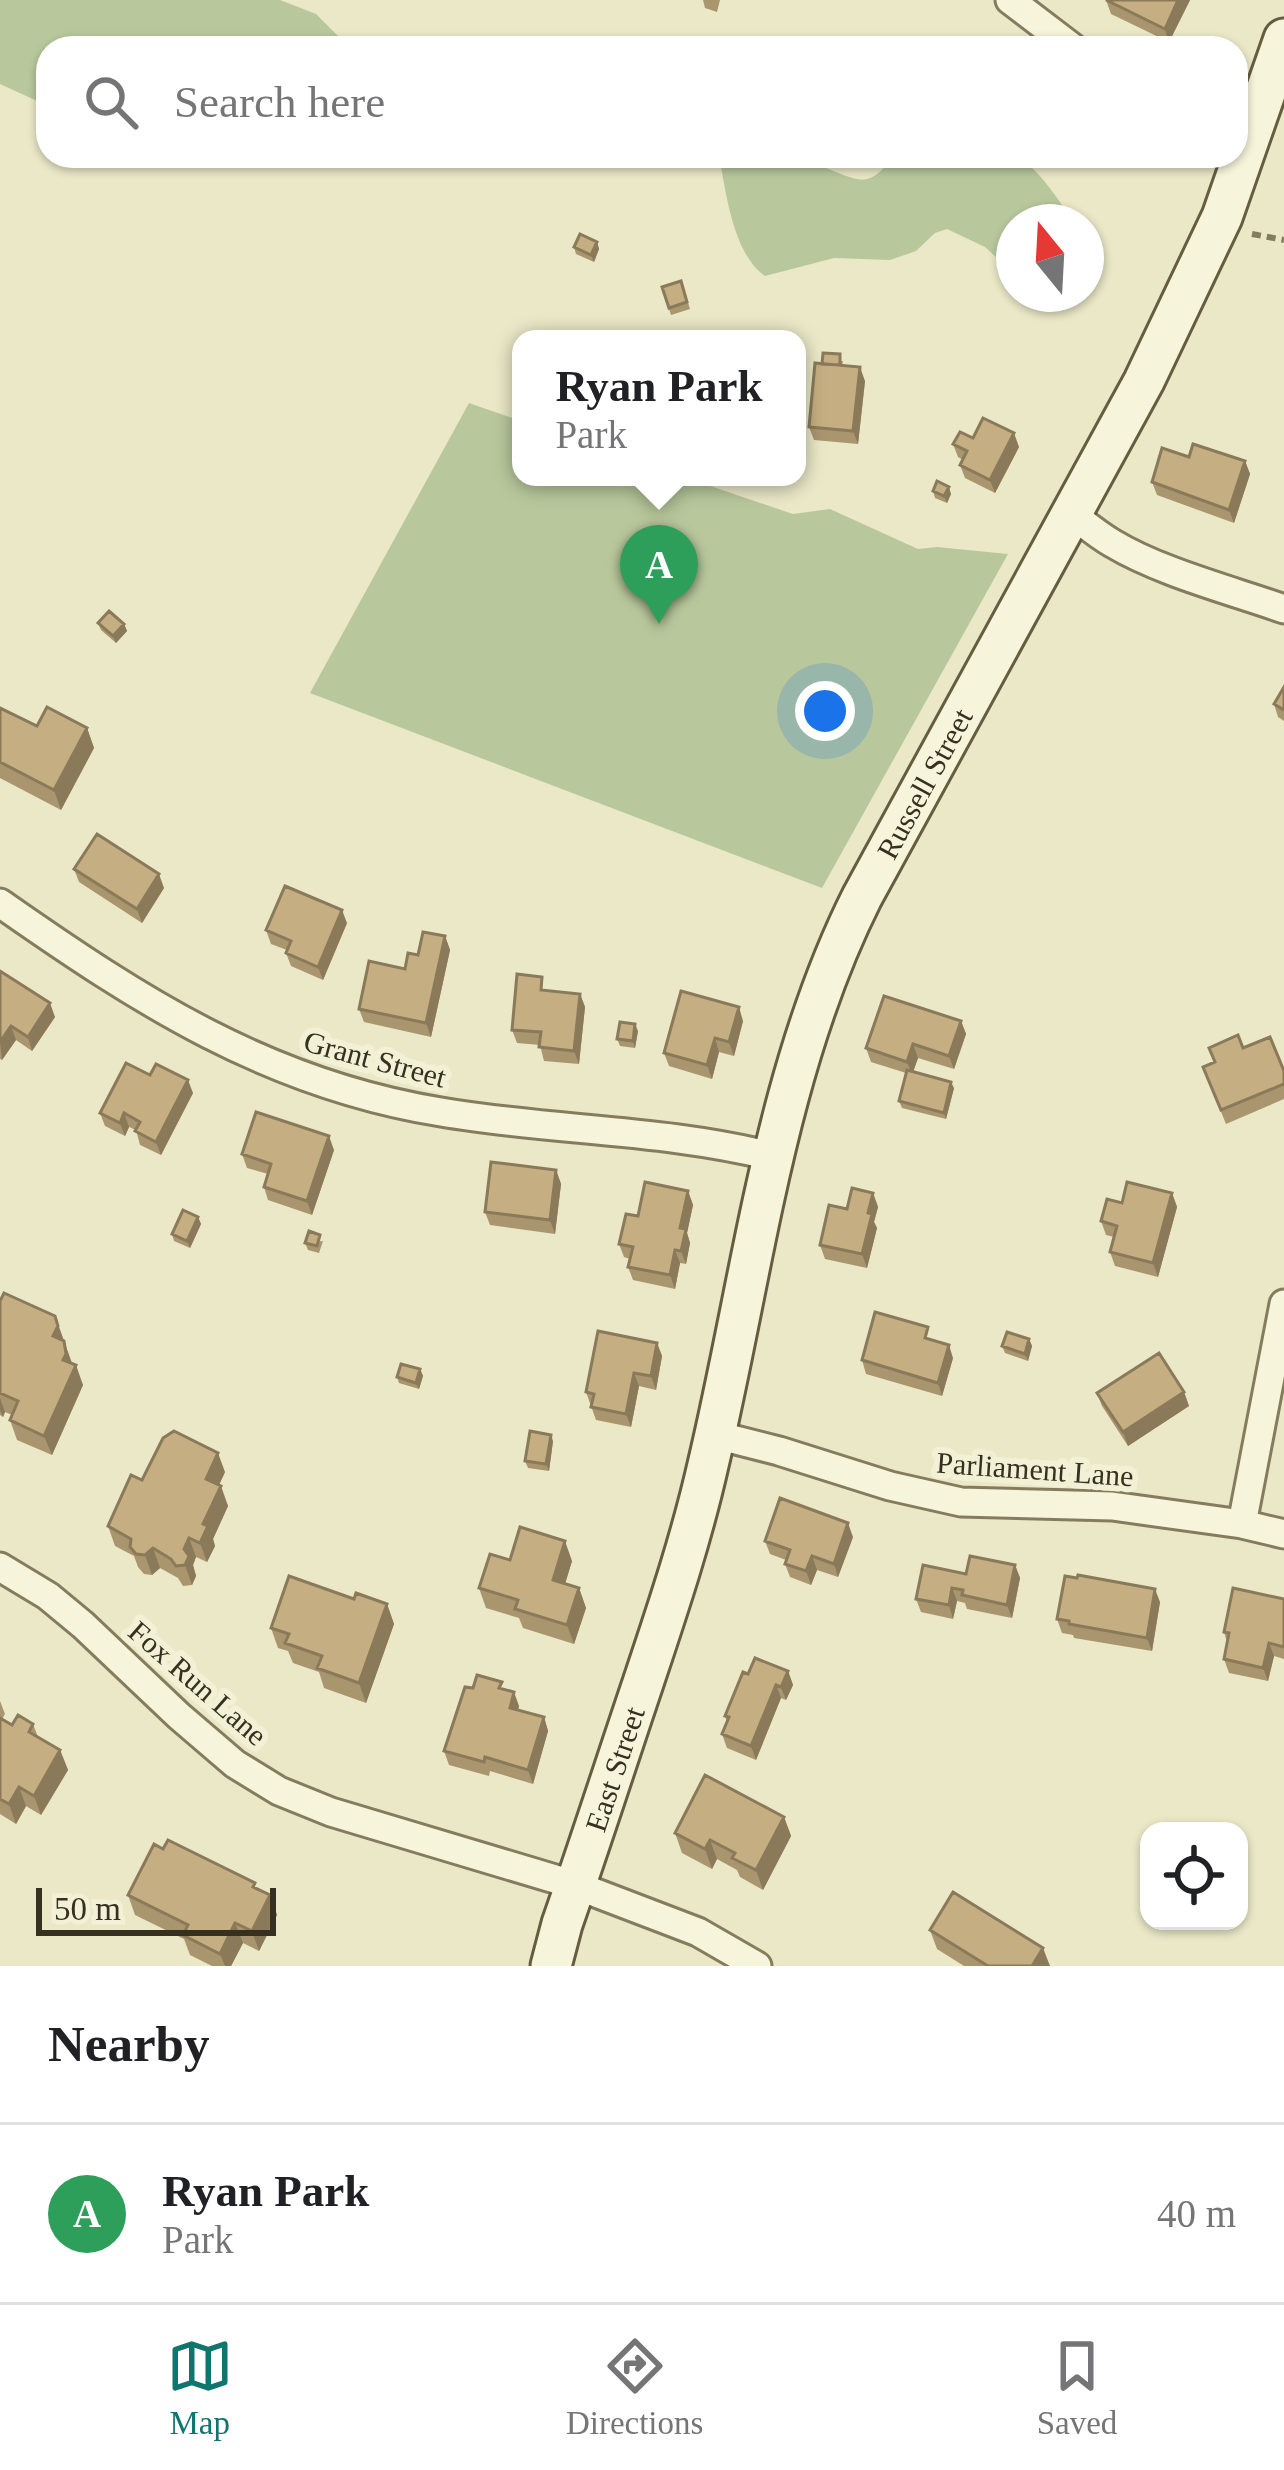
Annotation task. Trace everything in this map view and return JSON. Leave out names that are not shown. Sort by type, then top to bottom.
[{"type":"street","points":[[1010,0],[1057,36]]},
{"type":"street","name":"Russell Street","points":[[1248,128],[1284,40]]},
{"type":"street","name":"Russell Street","points":[[681,1571],[716,1435],[775,1157],[812,1016],[847,926],[1154,360],[1222,217],[1233,168]]},
{"type":"street","points":[[1072,514],[1126,551],[1284,609]]},
{"type":"street","name":"Grant Street","points":[[0,902],[164,1012],[256,1058],[333,1086],[439,1112],[728,1145],[775,1157]]},
{"type":"street","points":[[1242,1524],[1284,1304]]},
{"type":"street","name":"Parliament Lane","points":[[716,1435],[961,1502],[1112,1506],[1284,1534]]},
{"type":"street","name":"Fox Run Lane","points":[[0,1568],[48,1596],[179,1717],[235,1764],[280,1791],[575,1885],[698,1932],[757,1966]]},
{"type":"street","name":"East Street","points":[[551,1966],[681,1571]]},
{"type":"green space","points":[[0,0],[280,0],[316,14],[338,36],[36,36],[36,100],[0,84]]},
{"type":"green space","points":[[721,168],[827,168],[862,180],[883,168],[1032,168],[1060,204],[996,204],[996,257],[947,229],[935,233],[916,251],[890,260],[834,258],[765,276],[738,238]]},
{"type":"green space","points":[[469,403],[512,418],[512,486],[711,486],[793,514],[830,509],[918,549],[1008,554],[822,888],[310,693]]},
{"type":"building","points":[[1106,0],[1178,0],[1165,29]]},
{"type":"building","points":[[580,234],[597,242],[591,255],[574,247]]},
{"type":"building","points":[[681,281],[687,302],[669,308],[662,287]]},
{"type":"building","points":[[823,353],[840,354],[840,365],[822,364]]},
{"type":"building","points":[[815,363],[860,367],[853,431],[809,427]]},
{"type":"building","points":[[983,418],[1014,433],[990,480],[960,465],[967,451],[953,444],[960,432],[973,438]]},
{"type":"building","points":[[1193,444],[1245,461],[1229,510],[1152,482],[1162,448],[1189,457]]},
{"type":"building","points":[[937,481],[949,487],[944,496],[933,491]]},
{"type":"building","points":[[109,611],[124,624],[113,636],[98,623]]},
{"type":"building","points":[[1284,687],[1284,710],[1274,704]]},
{"type":"building","points":[[47,707],[87,728],[54,790],[0,762],[0,708],[37,726]]},
{"type":"building","points":[[97,834],[159,874],[137,909],[74,869]]},
{"type":"building","points":[[285,886],[342,910],[318,967],[286,953],[291,941],[266,930]]},
{"type":"building","points":[[423,932],[445,936],[426,1023],[359,1009],[369,961],[405,969],[408,953],[418,955]]},
{"type":"building","points":[[0,971],[50,1003],[28,1037],[11,1026],[0,1042]]},
{"type":"building","points":[[517,974],[542,977],[541,990],[580,994],[574,1051],[539,1047],[541,1032],[512,1030]]},
{"type":"building","points":[[681,991],[739,1007],[729,1042],[715,1038],[707,1065],[664,1053]]},
{"type":"building","points":[[884,996],[961,1021],[949,1056],[913,1044],[907,1062],[866,1048]]},
{"type":"building","points":[[620,1022],[635,1024],[633,1041],[617,1039]]},
{"type":"building","points":[[1238,1035],[1243,1048],[1270,1037],[1284,1071],[1284,1084],[1221,1110],[1203,1067],[1215,1062],[1209,1048]]},
{"type":"building","points":[[126,1063],[150,1075],[156,1064],[188,1080],[156,1142],[135,1131],[140,1122],[124,1113],[120,1123],[100,1113]]},
{"type":"building","points":[[907,1070],[951,1082],[944,1113],[899,1101]]},
{"type":"building","points":[[256,1112],[329,1136],[307,1201],[264,1187],[271,1164],[242,1154]]},
{"type":"building","points":[[491,1162],[556,1170],[550,1220],[485,1212]]},
{"type":"building","points":[[645,1182],[688,1191],[680,1228],[686,1229],[670,1275],[628,1267],[633,1247],[619,1244],[626,1214],[638,1216]]},
{"type":"building","points":[[1127,1182],[1172,1193],[1153,1263],[1110,1252],[1117,1226],[1101,1221],[1107,1199],[1122,1203]]},
{"type":"building","points":[[852,1188],[873,1193],[862,1254],[820,1245],[829,1205],[847,1209]]},
{"type":"building","points":[[183,1210],[198,1217],[187,1241],[172,1234]]},
{"type":"building","points":[[309,1231],[320,1235],[317,1246],[305,1243]]},
{"type":"building","points":[[4,1293],[55,1316],[58,1326],[53,1336],[64,1341],[63,1360],[76,1365],[44,1436],[10,1420],[18,1401],[0,1393],[0,1301]]},
{"type":"building","points":[[875,1312],[928,1327],[925,1338],[949,1345],[938,1383],[862,1360]]},
{"type":"building","points":[[598,1331],[657,1343],[651,1376],[634,1373],[626,1414],[591,1407],[594,1394],[586,1392]]},
{"type":"building","points":[[1007,1332],[1029,1339],[1025,1354],[1002,1346]]},
{"type":"building","points":[[1159,1353],[1184,1392],[1123,1432],[1097,1393]]},
{"type":"building","points":[[401,1364],[420,1369],[416,1383],[397,1377]]},
{"type":"building","points":[[174,1431],[218,1453],[206,1479],[221,1486],[203,1524],[208,1526],[200,1543],[189,1538],[185,1565],[176,1566],[153,1548],[145,1555],[136,1554],[131,1539],[108,1526],[131,1475],[142,1480],[163,1438]]},
{"type":"building","points":[[530,1431],[551,1435],[546,1464],[525,1461]]},
{"type":"building","points":[[780,1498],[848,1523],[834,1564],[812,1556],[806,1571],[785,1564],[790,1550],[765,1541]]},
{"type":"building","points":[[520,1527],[565,1541],[553,1580],[579,1588],[567,1625],[515,1609],[518,1600],[479,1588],[490,1554],[510,1560]]},
{"type":"building","points":[[970,1556],[1015,1565],[1007,1605],[962,1595],[963,1590],[952,1588],[949,1605],[916,1599],[923,1565],[966,1574]]},
{"type":"building","points":[[289,1576],[354,1599],[356,1593],[387,1604],[359,1683],[317,1668],[322,1656],[285,1643],[289,1634],[271,1628]]},
{"type":"building","points":[[1065,1576],[1155,1589],[1147,1638],[1057,1619]]},
{"type":"building","points":[[1233,1588],[1284,1599],[1284,1647],[1269,1643],[1263,1668],[1224,1659]]},
{"type":"building","points":[[755,1658],[788,1671],[781,1687],[776,1685],[751,1746],[722,1734],[743,1672],[748,1674]]},
{"type":"building","points":[[477,1675],[502,1682],[499,1688],[514,1692],[510,1708],[544,1717],[528,1770],[444,1751],[465,1687],[473,1688]]},
{"type":"building","points":[[18,1715],[33,1724],[29,1732],[60,1750],[34,1796],[19,1787],[9,1804],[0,1799],[0,1718],[12,1725]]},
{"type":"building","points":[[705,1775],[784,1817],[756,1870],[710,1840],[705,1849],[675,1833]]},
{"type":"building","points":[[168,1840],[270,1895],[252,1931],[235,1923],[220,1954],[183,1935],[188,1925],[128,1895],[154,1844],[163,1849]]},
{"type":"building","points":[[953,1892],[1043,1948],[1032,1966],[988,1966],[930,1930]]},
{"type":"place","name":"Ryan Park","points":[[659,624]]}]
